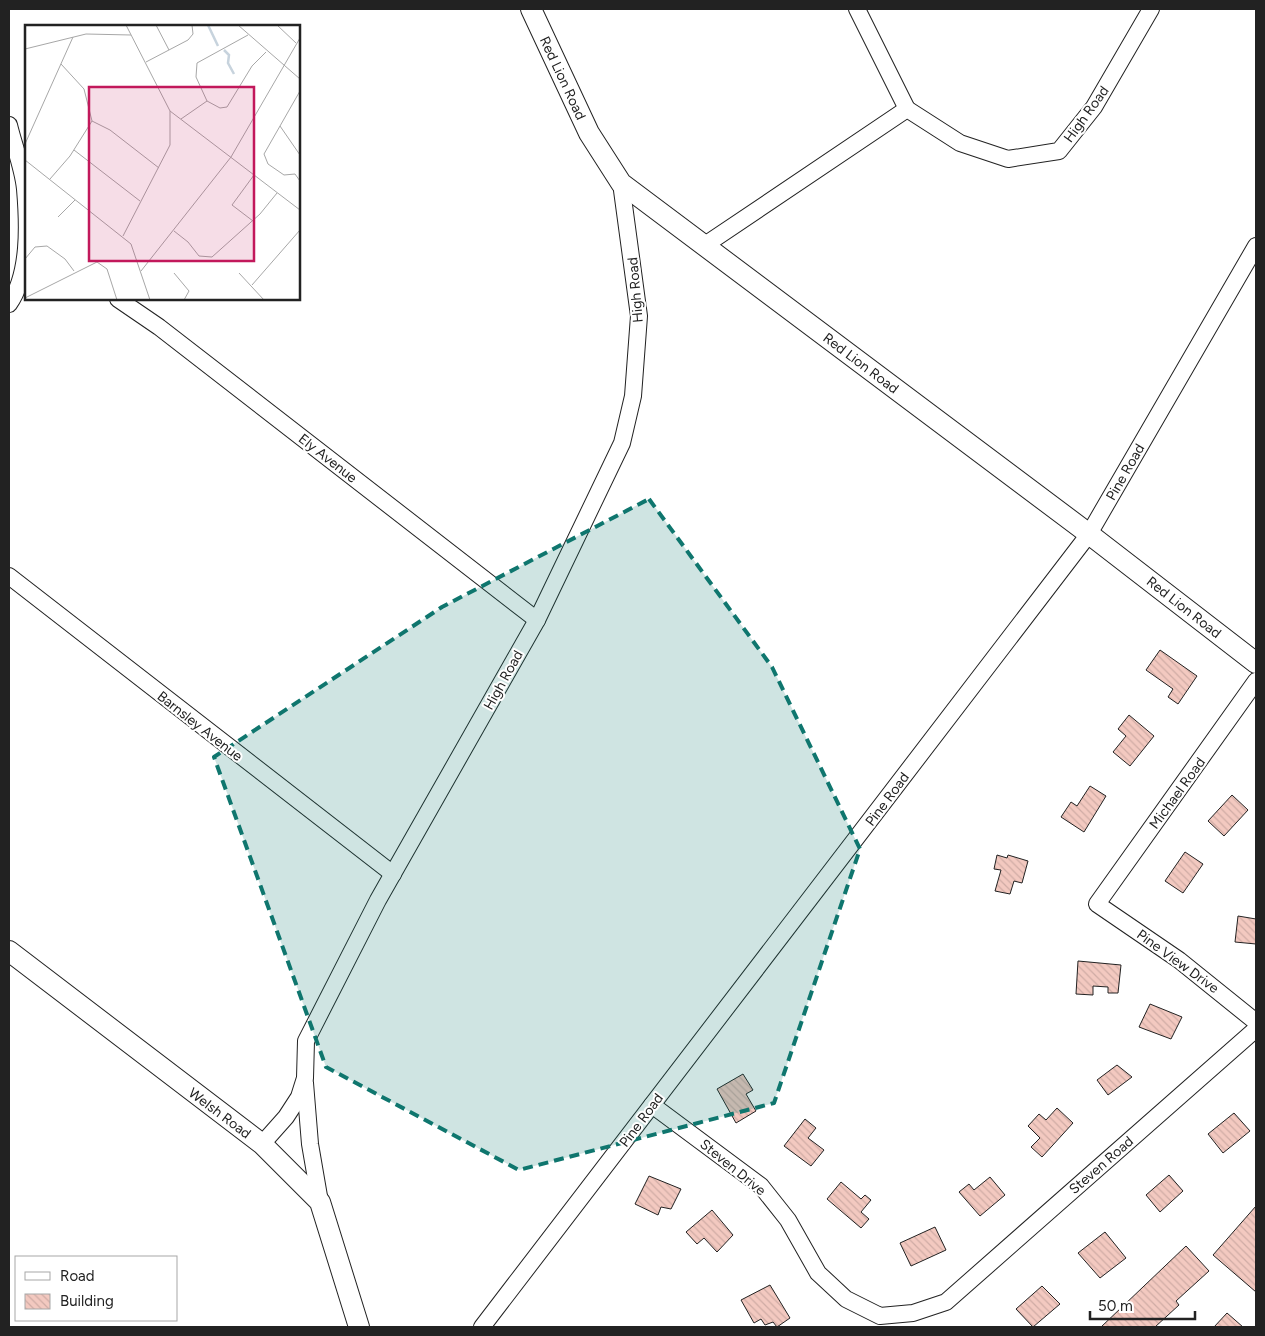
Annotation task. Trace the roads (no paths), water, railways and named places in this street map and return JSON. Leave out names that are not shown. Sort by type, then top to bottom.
[{"type":"main road","name":"Red Lion Road","points":[[532,9],[589,133],[621,183],[1089,534],[1256,663]]},
{"type":"main road","name":"Welsh Road","points":[[9,951],[262,1144],[320,1202],[359,1327]]},
{"type":"street","points":[[705,245],[907,109],[857,9]]},
{"type":"street","name":"High Road","points":[[907,109],[960,143],[1008,159],[1059,150],[1094,107],[1152,9]]},
{"type":"street","points":[[9,125],[25,187]]},
{"type":"street","name":"High Road","points":[[262,1144],[286,1117],[299,1097],[305,1078],[306,1041],[393,874],[537,620],[622,443],[633,396],[639,316],[621,183]]},
{"type":"street","name":"Pine Road","points":[[482,1327],[1089,534],[1256,246]]},
{"type":"street","points":[[9,304],[16,293],[25,261]]},
{"type":"street","name":"Ely Avenue","points":[[120,300],[159,326],[537,620]]},
{"type":"street","name":"Barnsley Avenue","points":[[9,576],[393,874]]},
{"type":"street","name":"Michael Road","points":[[1097,904],[1256,681]]},
{"type":"street","name":"Pine View Drive","points":[[1097,904],[1179,960],[1256,1022]]},
{"type":"street","name":"Steven Road","points":[[946,1302],[1256,1029]]},
{"type":"street","points":[[305,1078],[310,1144],[320,1202]]},
{"type":"street","name":"Steven Drive","points":[[652,1105],[761,1186],[788,1220],[818,1273],[846,1299],[880,1316],[913,1313],[946,1302]]}]
